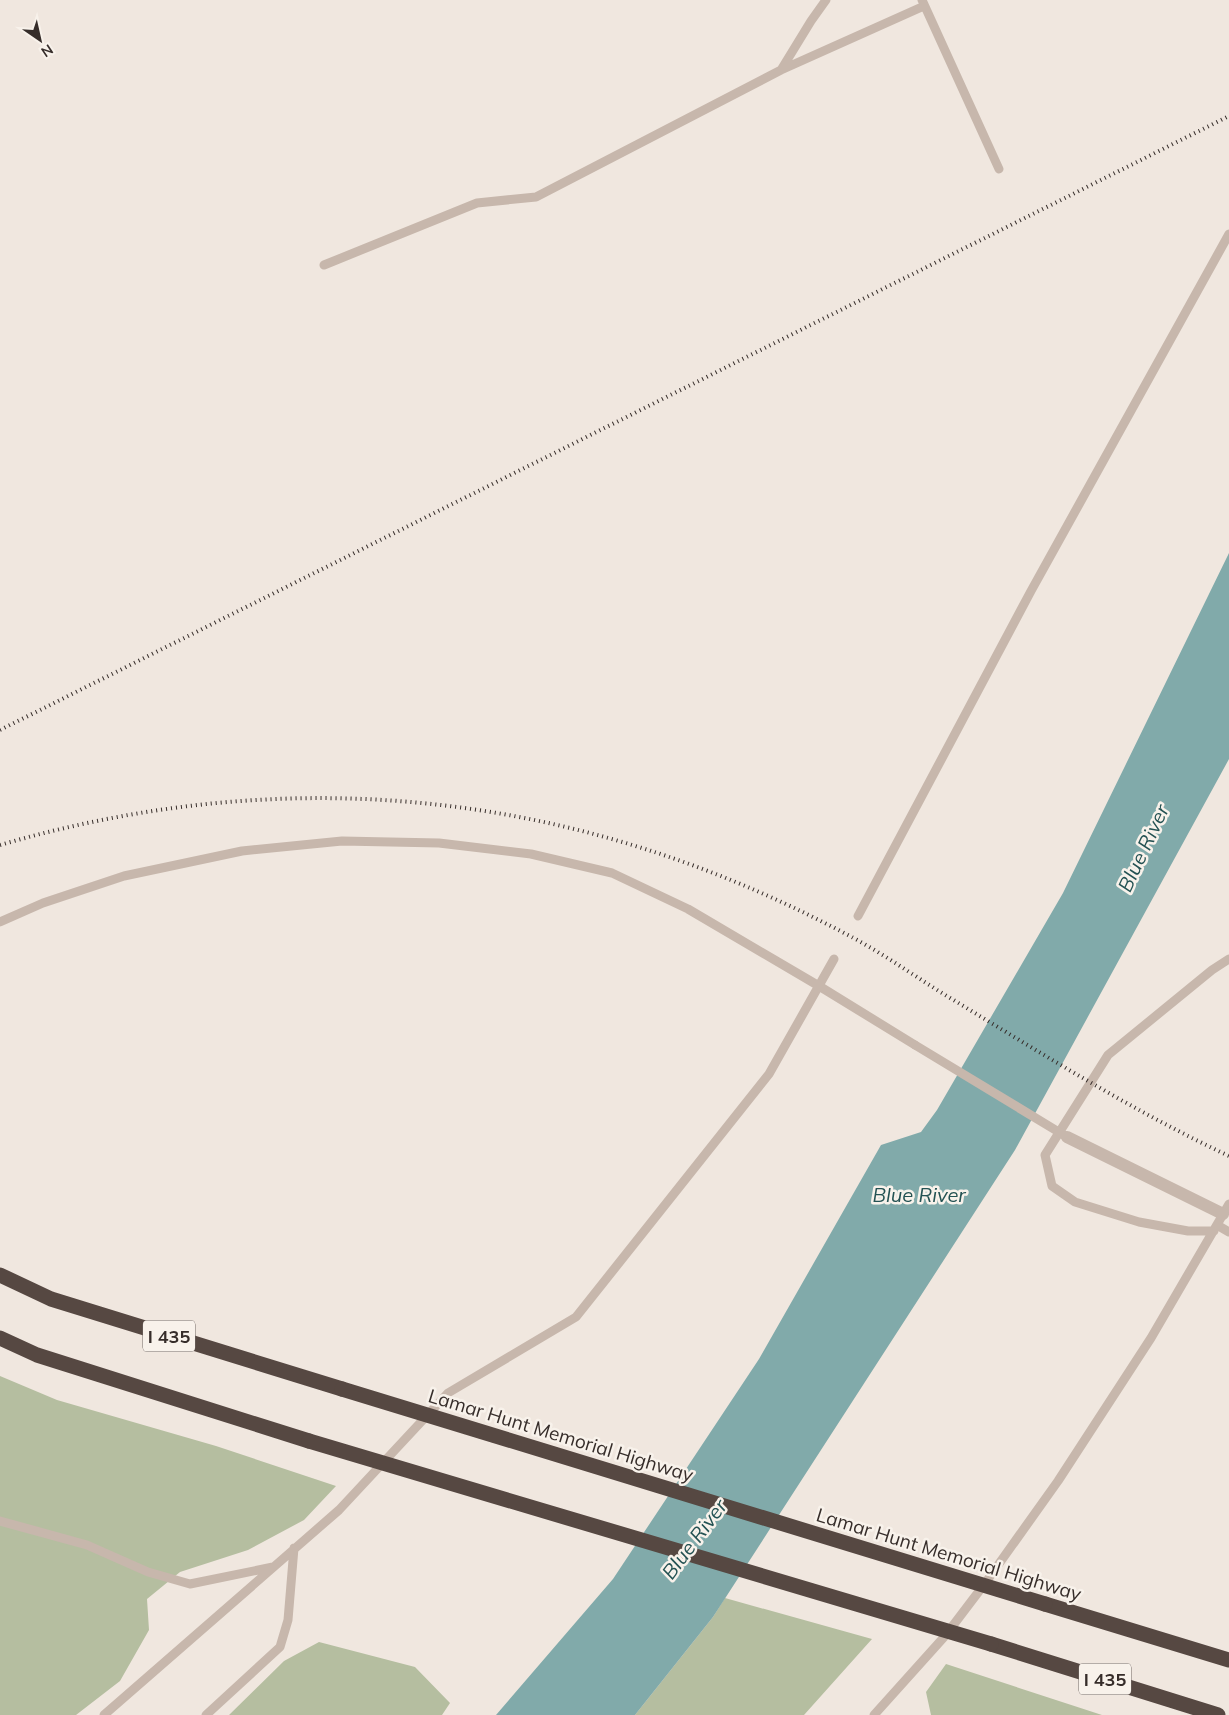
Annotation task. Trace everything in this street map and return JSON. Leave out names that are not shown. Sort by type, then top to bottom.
[{"type":"highway","name":"Lamar Hunt Memorial Highway","points":[[0,1275],[51,1299],[1229,1660]]},
{"type":"highway","name":"I 435","points":[[0,1338],[37,1354],[309,1441],[991,1644],[1218,1715]]},
{"type":"street","points":[[1067,1137],[1221,1218]]},
{"type":"lane","points":[[781,70],[826,0]]},
{"type":"lane","points":[[324,265],[477,203],[536,197],[781,70],[923,3],[999,169]]},
{"type":"lane","points":[[858,916],[1036,582],[1229,234]]},
{"type":"lane","points":[[0,922],[43,903],[124,876],[242,851],[342,841],[439,843],[530,854],[612,873],[688,909],[819,986],[1067,1137]]},
{"type":"lane","points":[[1221,1218],[1188,1232],[1139,1222],[1075,1202],[1052,1186],[1045,1155],[1108,1055],[1229,958]]},
{"type":"lane","points":[[104,1715],[339,1510],[448,1393],[576,1317],[769,1074],[834,959]]},
{"type":"lane","points":[[1221,1218],[1229,1232]]},
{"type":"lane","points":[[874,1715],[945,1636],[1058,1481],[1151,1338],[1221,1218]]},
{"type":"lane","points":[[0,1521],[88,1545],[148,1572],[190,1584],[273,1567]]},
{"type":"lane","points":[[206,1715],[280,1647],[288,1620],[294,1548]]},
{"type":"green space","points":[[0,1376],[57,1400],[216,1446],[336,1486],[304,1520],[248,1550],[180,1572],[147,1599],[149,1630],[120,1681],[76,1715],[0,1715]]},
{"type":"green space","points":[[725,1598],[872,1639],[804,1715],[635,1715],[713,1617]]},
{"type":"green space","points":[[319,1642],[415,1667],[450,1703],[442,1715],[229,1715],[284,1661]]},
{"type":"green space","points":[[946,1664],[1102,1715],[931,1715],[926,1692]]},
{"type":"water","name":"Blue River","points":[[1229,553],[1229,759],[1015,1150],[713,1617],[635,1715],[496,1715],[613,1579],[759,1359],[881,1145],[921,1132],[937,1110],[1063,893]]},
{"type":"railway","points":[[0,730],[1229,116]]},
{"type":"railway","points":[[0,845],[109,819],[218,803],[325,798],[432,804],[537,821],[641,848],[744,886],[846,934],[1083,1078],[1155,1119],[1229,1156]]}]
